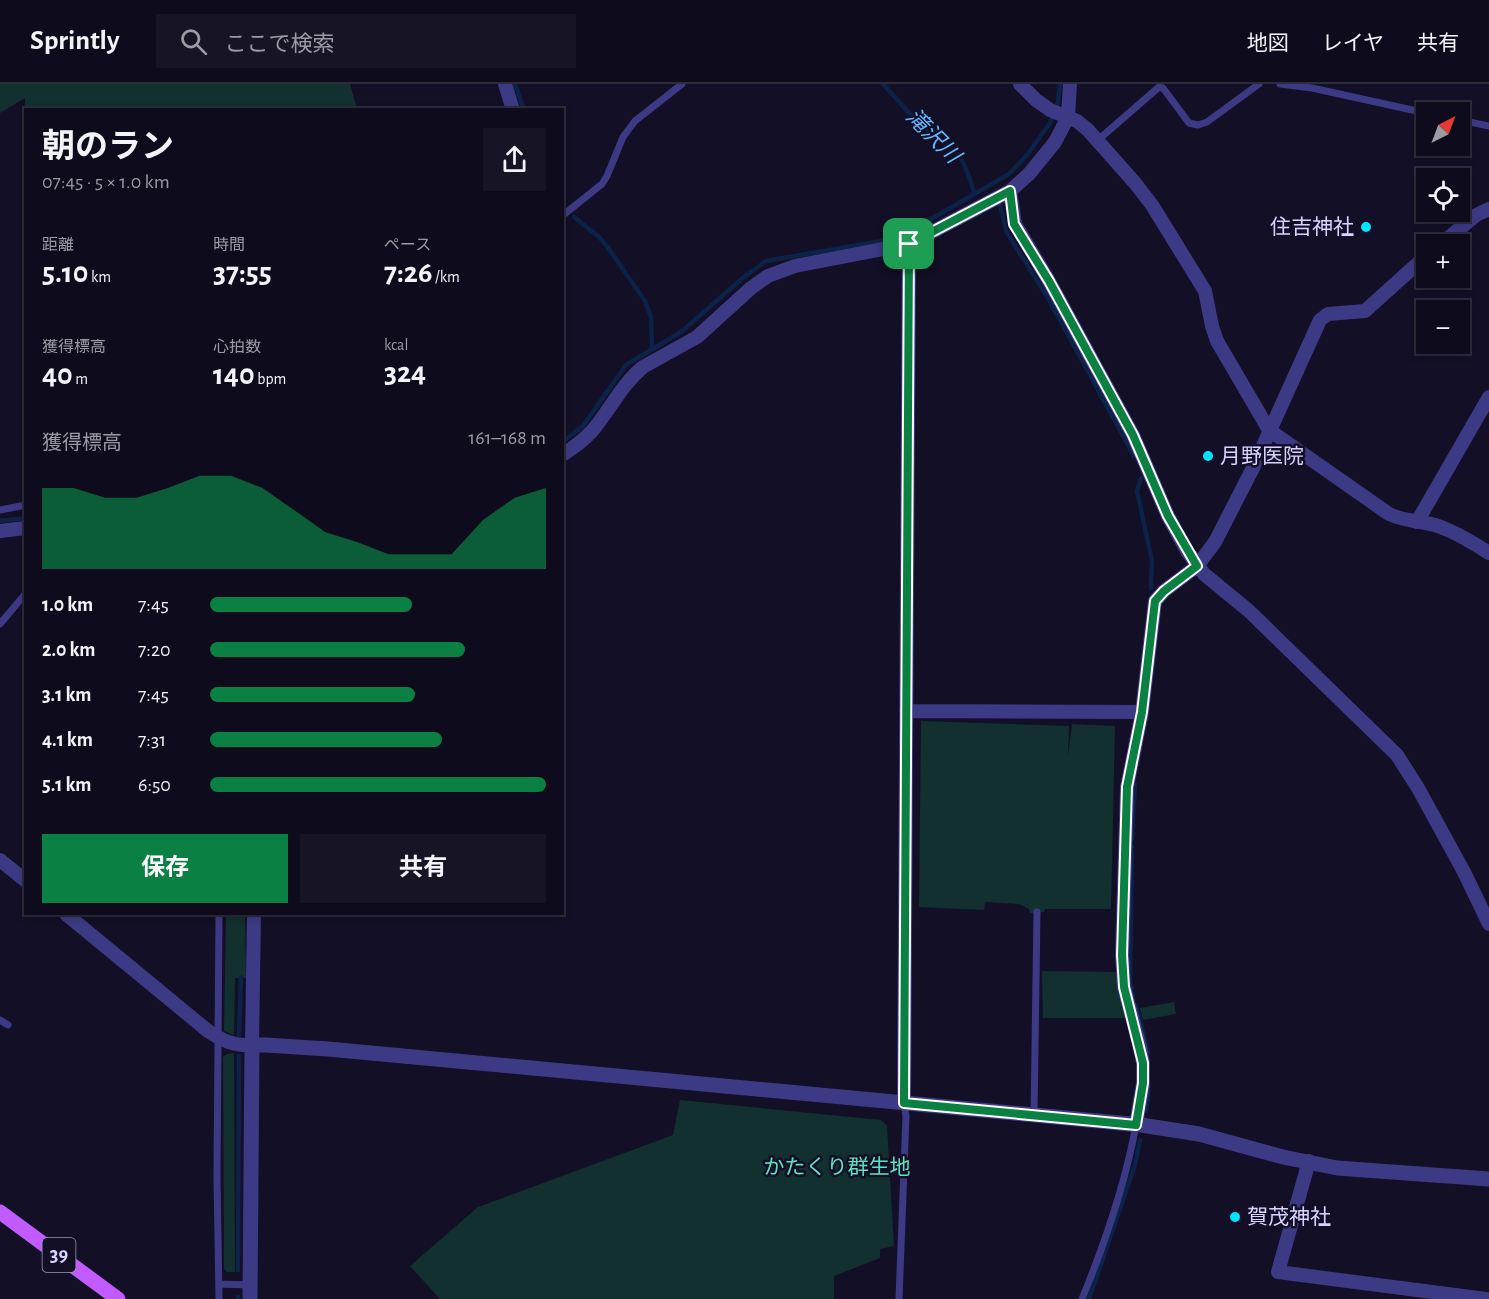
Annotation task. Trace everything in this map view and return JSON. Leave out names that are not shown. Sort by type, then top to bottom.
[{"type":"main road","name":"39","points":[[0,1212],[118,1299]]},
{"type":"street","points":[[505,84],[512,108]]},
{"type":"street","points":[[1020,84],[1036,100],[1077,121],[1098,140],[1152,205],[1205,291],[1217,341],[1269,430],[1389,514],[1436,525],[1489,554]]},
{"type":"street","points":[[564,453],[591,432],[635,374],[697,337],[751,288],[768,276],[795,266],[909,244],[1010,191],[1036,166],[1055,141],[1060,113],[1070,84]]},
{"type":"street","points":[[1010,191],[1014,224],[1049,281],[1133,435],[1168,516],[1197,566],[1248,611],[1397,755],[1459,863],[1489,924]]},
{"type":"street","points":[[1453,234],[1476,215],[1489,209]]},
{"type":"street","points":[[904,1103],[909,244]]},
{"type":"street","points":[[1136,1125],[1143,1083],[1143,1063],[1124,987],[1122,955],[1127,787],[1142,712],[1155,601],[1164,591],[1197,566],[1215,542],[1253,468],[1320,320],[1329,314],[1365,310],[1416,265]]},
{"type":"street","points":[[1417,522],[1489,397]]},
{"type":"street","points":[[0,531],[24,528]]},
{"type":"street","points":[[906,711],[1142,712]]},
{"type":"street","points":[[0,860],[24,879]]},
{"type":"street","points":[[67,915],[220,1039],[228,1043],[328,1049],[1136,1125],[1200,1134],[1283,1157],[1337,1167],[1489,1179]]},
{"type":"street","points":[[250,1292],[254,915]]},
{"type":"street","points":[[1309,1161],[1278,1272],[1486,1299]]},
{"type":"lane","points":[[564,214],[602,184],[623,137],[635,121],[682,84]]},
{"type":"lane","points":[[1098,140],[1160,87],[1190,123],[1198,125],[1206,122],[1259,84]]},
{"type":"lane","points":[[1280,84],[1312,86],[1416,111]]},
{"type":"lane","points":[[1470,122],[1489,126]]},
{"type":"lane","points":[[0,510],[24,506]]},
{"type":"lane","points":[[0,624],[24,595]]},
{"type":"lane","points":[[1034,1116],[1037,912]]},
{"type":"lane","points":[[219,915],[220,1039],[217,1177],[219,1299]]},
{"type":"lane","points":[[0,1020],[8,1025]]},
{"type":"lane","points":[[899,1299],[906,1116],[904,1103]]},
{"type":"lane","points":[[1082,1299],[1129,1164],[1136,1125]]},
{"type":"lane","points":[[220,1284],[250,1292]]},
{"type":"green space","points":[[0,84],[350,84],[357,108],[25,108],[25,98],[0,113]]},
{"type":"green space","points":[[24,124],[24,184],[22,177]]},
{"type":"green space","points":[[921,721],[1069,726],[1068,757],[1072,724],[1115,726],[1111,909],[1045,909],[1044,912],[1030,913],[1029,909],[1019,904],[985,902],[984,910],[919,907]]},
{"type":"green space","points":[[226,915],[245,915],[246,978],[235,978],[234,1035],[224,1031]]},
{"type":"green space","points":[[1042,971],[1116,972],[1125,1018],[1043,1018]]},
{"type":"green space","points":[[1174,1002],[1176,1014],[1143,1020],[1140,1008]]},
{"type":"green space","points":[[234,1053],[235,1272],[227,1272],[224,1269],[223,1057]]},
{"type":"green space","name":"かたくり群生地","points":[[680,1100],[881,1120],[887,1126],[894,1246],[880,1249],[880,1258],[834,1276],[834,1299],[440,1299],[410,1266],[478,1207],[673,1135]]},
{"type":"waterway","points":[[515,84],[523,108]]},
{"type":"waterway","name":"滝沢川","points":[[883,84],[930,134],[954,149],[968,173],[974,193]]},
{"type":"waterway","points":[[564,440],[583,426],[626,365],[681,332],[744,277],[766,261],[898,238],[1009,174],[1027,155],[1050,123],[1058,102],[1060,84]]},
{"type":"waterway","points":[[1000,204],[1006,231],[1048,298],[1134,456]]},
{"type":"waterway","points":[[574,217],[599,237],[645,301],[651,317],[652,349]]},
{"type":"waterway","points":[[1141,478],[1137,491],[1152,561],[1151,588]]},
{"type":"waterway","points":[[0,521],[24,518]]},
{"type":"waterway","points":[[1132,839],[1135,784]]},
{"type":"waterway","points":[[1132,847],[1130,980],[1133,997]]},
{"type":"waterway","points":[[239,1035],[241,977]]},
{"type":"waterway","points":[[1136,1005],[1148,1052]]},
{"type":"waterway","points":[[238,1270],[239,1056]]},
{"type":"waterway","points":[[1146,1111],[1149,1088]]},
{"type":"waterway","points":[[1089,1299],[1135,1165],[1140,1140]]},
{"type":"place","name":"住吉神社","points":[[1366,227]]},
{"type":"place","name":"月野医院","points":[[1208,456]]},
{"type":"place","name":"賀茂神社","points":[[1235,1217]]},
{"type":"route","points":[[1010,191],[1014,224],[1049,281],[1133,435],[1168,516],[1197,566],[1164,591],[1155,601],[1142,712],[1127,787],[1122,955],[1124,987],[1143,1063],[1143,1083],[1136,1125],[904,1103],[909,244],[1010,191]]}]
